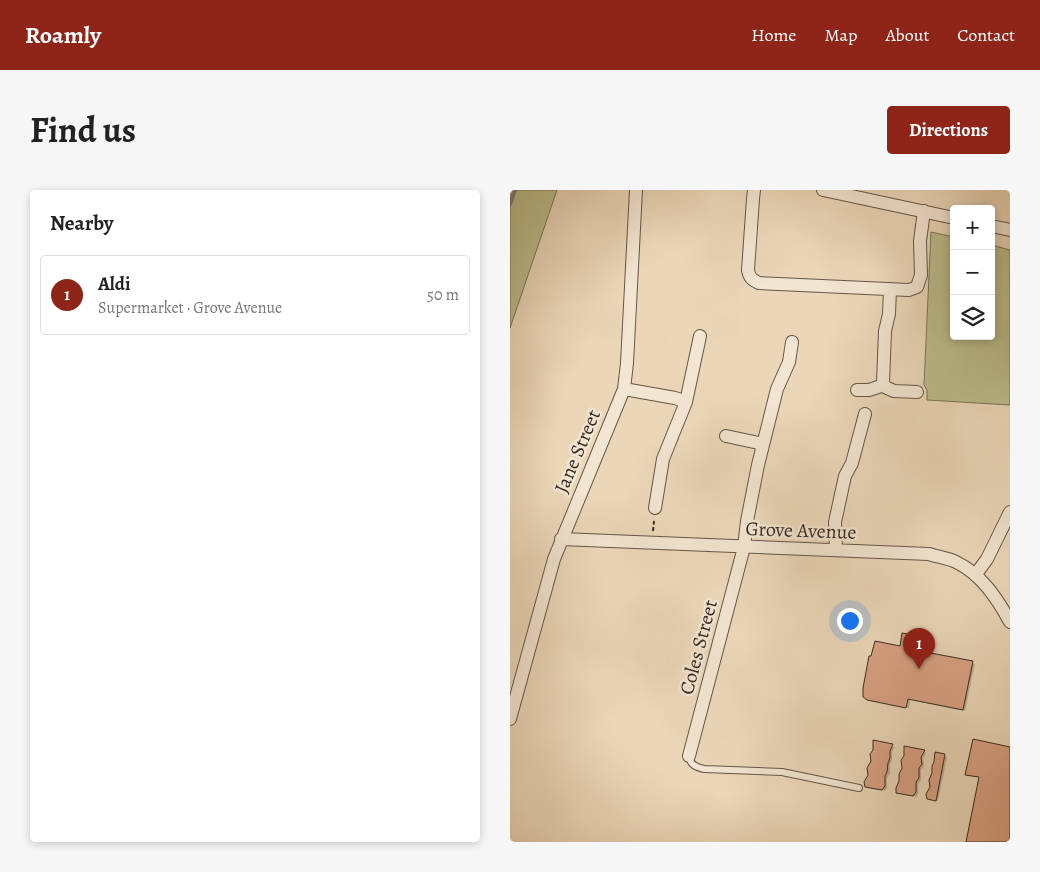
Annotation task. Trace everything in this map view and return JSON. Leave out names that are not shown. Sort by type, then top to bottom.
[{"type":"street","name":"Jane Street","points":[[510,720],[561,538],[624,389],[636,190]]},
{"type":"street","points":[[754,190],[748,270],[749,276],[753,281],[759,283],[890,290],[909,290],[916,287],[921,276],[920,241],[924,212]]},
{"type":"street","points":[[823,190],[950,217]]},
{"type":"street","points":[[995,227],[1010,230]]},
{"type":"street","points":[[890,290],[889,314],[885,331],[883,383],[885,387],[894,391],[917,392]]},
{"type":"street","points":[[655,508],[663,458],[686,402],[700,336]]},
{"type":"street","name":"Coles Street","points":[[689,756],[744,546],[747,521],[763,444],[777,389],[789,362],[792,342]]},
{"type":"street","points":[[857,390],[869,390],[884,385]]},
{"type":"street","points":[[624,389],[675,398],[686,402]]},
{"type":"street","points":[[836,550],[835,522],[845,476],[852,463],[865,414]]},
{"type":"street","points":[[726,436],[763,444]]},
{"type":"street","points":[[976,574],[987,559],[1010,512]]},
{"type":"street","name":"Grove Avenue","points":[[561,538],[929,554],[955,561],[976,574],[1000,604],[1010,622]]},
{"type":"lane","points":[[689,756],[692,765],[704,769],[782,772],[859,788]]},
{"type":"path","points":[[652,542],[655,508]]},
{"type":"green space","points":[[510,190],[557,190],[510,328]]},
{"type":"green space","points":[[931,232],[950,236],[950,340],[995,340],[995,246],[1010,250],[1010,405],[927,400],[927,390],[924,385]]},
{"type":"building","points":[[902,633],[923,637],[920,651],[973,661],[963,710],[908,699],[906,708],[867,700],[863,697],[869,656],[871,656],[875,641],[900,646]]},
{"type":"building","points":[[973,739],[1010,747],[1010,842],[966,842],[979,777],[965,775]]},
{"type":"building","points":[[873,740],[893,744],[885,776],[885,786],[882,790],[865,787],[864,782],[868,775],[867,768],[871,761],[870,754],[873,750]]},
{"type":"building","points":[[904,746],[925,750],[921,757],[922,764],[919,768],[919,778],[916,782],[916,792],[913,796],[896,793],[899,774],[902,768],[901,760],[904,756]]},
{"type":"building","points":[[935,752],[945,754],[936,801],[927,799],[926,794],[930,787],[929,780]]},
{"type":"waterway","points":[[510,204],[515,190]]},
{"type":"place","name":"Aldi","points":[[919,669]]}]
